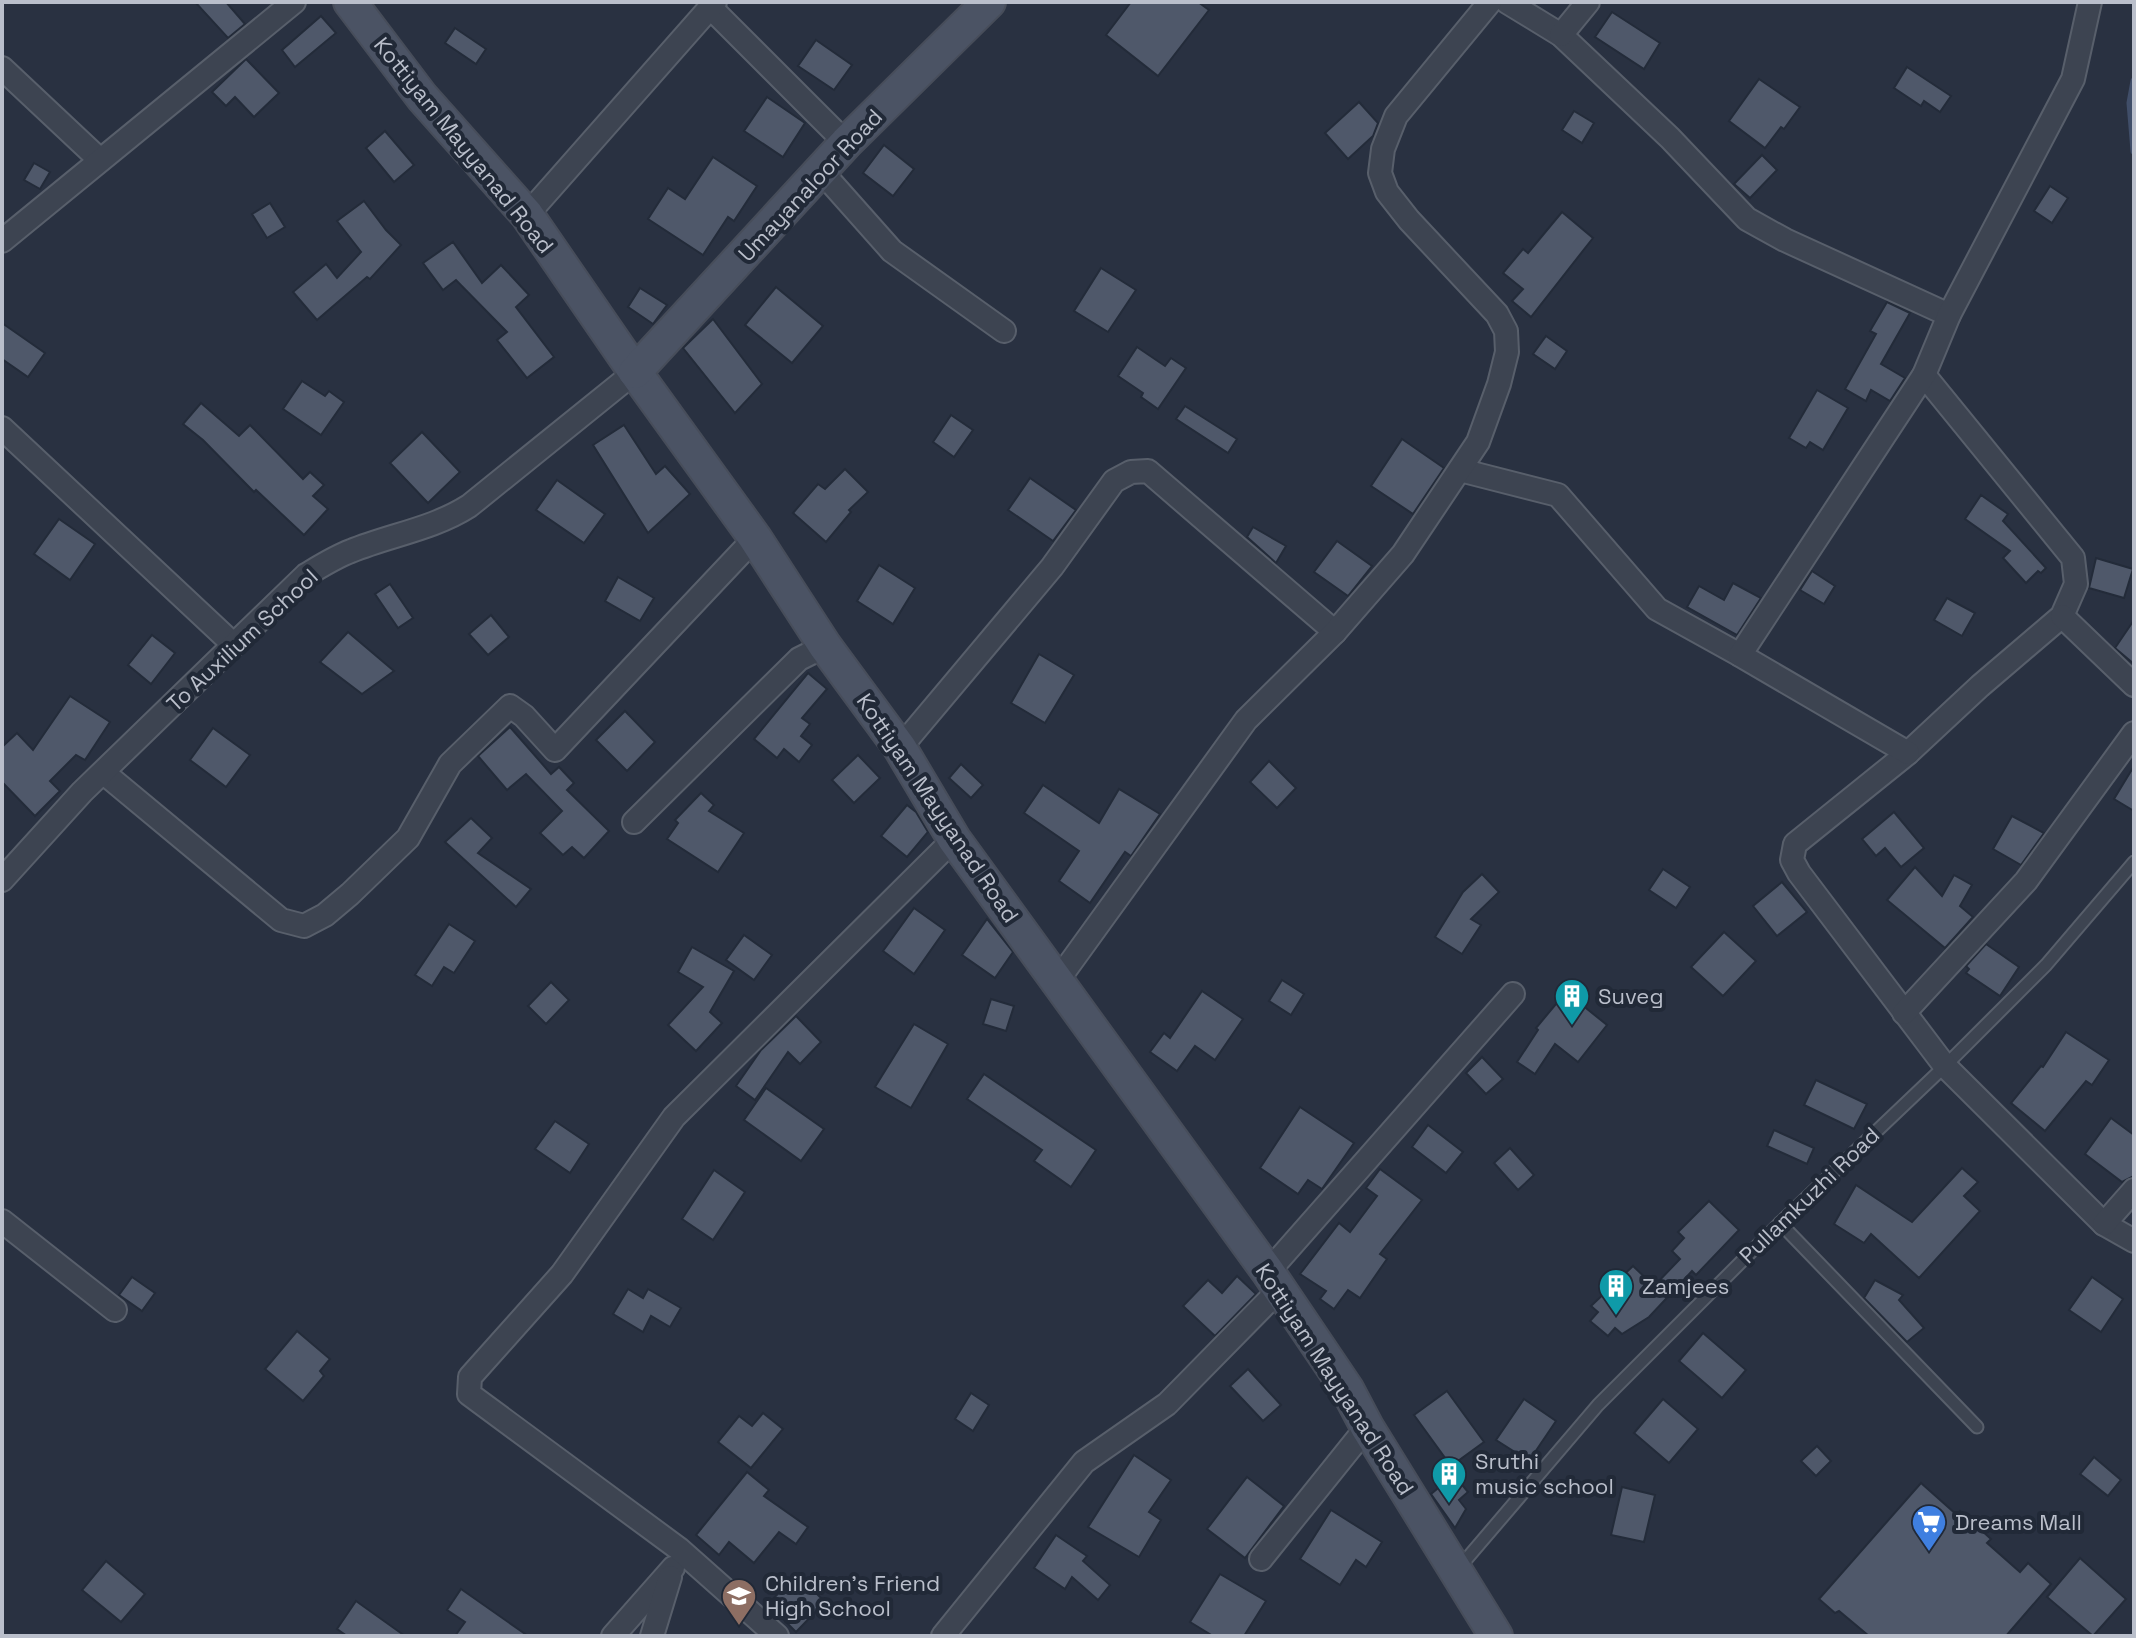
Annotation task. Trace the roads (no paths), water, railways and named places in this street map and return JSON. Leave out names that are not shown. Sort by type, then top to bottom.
[{"type":"main road","name":"Kottiyam Mayyanad Road","points":[[350,2],[422,97],[527,215],[755,538],[825,646],[900,748],[954,839],[1274,1281],[1347,1389],[1367,1427],[1496,1636]]},
{"type":"main road","name":"Umayanaloor Road","points":[[635,372],[846,143],[989,2]]},
{"type":"street","points":[[2,241],[294,2]]},
{"type":"street","points":[[1058,980],[1246,720],[1335,632],[1403,554],[1478,442],[1499,384],[1507,352],[1506,331],[1497,314],[1409,220],[1387,192],[1380,173],[1383,149],[1396,116],[1490,2]]},
{"type":"street","points":[[1507,2],[1561,35],[1670,138],[1747,219],[1785,240],[1949,315]]},
{"type":"street","points":[[1561,35],[1588,2]]},
{"type":"street","points":[[1740,655],[1924,375],[1949,315],[2073,79],[2090,2]]},
{"type":"street","points":[[527,215],[713,5],[846,143]]},
{"type":"street","points":[[2,68],[100,160]]},
{"type":"street","points":[[821,171],[892,251],[1004,331]]},
{"type":"street","name":"To Auxilium School","points":[[2,880],[82,792],[306,575],[354,549],[449,518],[469,506],[635,372]]},
{"type":"street","points":[[1924,375],[2073,558],[2076,584],[2062,616],[1908,753],[1795,844],[1792,860],[1945,1066],[2104,1224],[2134,1241]]},
{"type":"street","points":[[2,428],[234,645]]},
{"type":"street","points":[[1460,470],[1558,495],[1657,609],[1908,753]]},
{"type":"street","points":[[900,748],[1052,567],[1114,481],[1131,472],[1148,471],[1335,632]]},
{"type":"street","points":[[104,773],[281,920],[304,926],[325,915],[350,894],[408,838],[450,764],[510,706],[524,716],[555,750],[755,538]]},
{"type":"street","points":[[2062,616],[2134,685]]},
{"type":"street","points":[[634,822],[799,659],[825,646]]},
{"type":"street","points":[[1904,1013],[2026,881],[2134,733]]},
{"type":"street","points":[[777,1636],[469,1394],[470,1377],[562,1274],[674,1117],[954,839]]},
{"type":"street","points":[[943,1636],[1084,1462],[1167,1404],[1274,1281],[1513,994]]},
{"type":"street","points":[[2104,1224],[2134,1190]]},
{"type":"street","points":[[2,1221],[115,1310]]},
{"type":"street","points":[[1261,1559],[1367,1427]]},
{"type":"street","points":[[613,1636],[676,1558]]},
{"type":"street","points":[[652,1636],[676,1558]]},
{"type":"lane","name":"Pullamkuzhi Road","points":[[1457,1570],[1598,1405],[2046,965],[2134,862]]},
{"type":"lane","points":[[1780,1223],[1977,1427]]},
{"type":"waterway","points":[[2134,81],[2130,103],[2134,151]]},
{"type":"place","name":"Suveg","points":[[1572,1027]]},
{"type":"place","name":"Zamjees","points":[[1616,1317]]},
{"type":"place","name":"Sruthi music school","points":[[1449,1505]]},
{"type":"place","name":"Dreams Mall","points":[[1929,1553]]},
{"type":"place","name":"Children's Friend High School","points":[[739,1627]]}]
